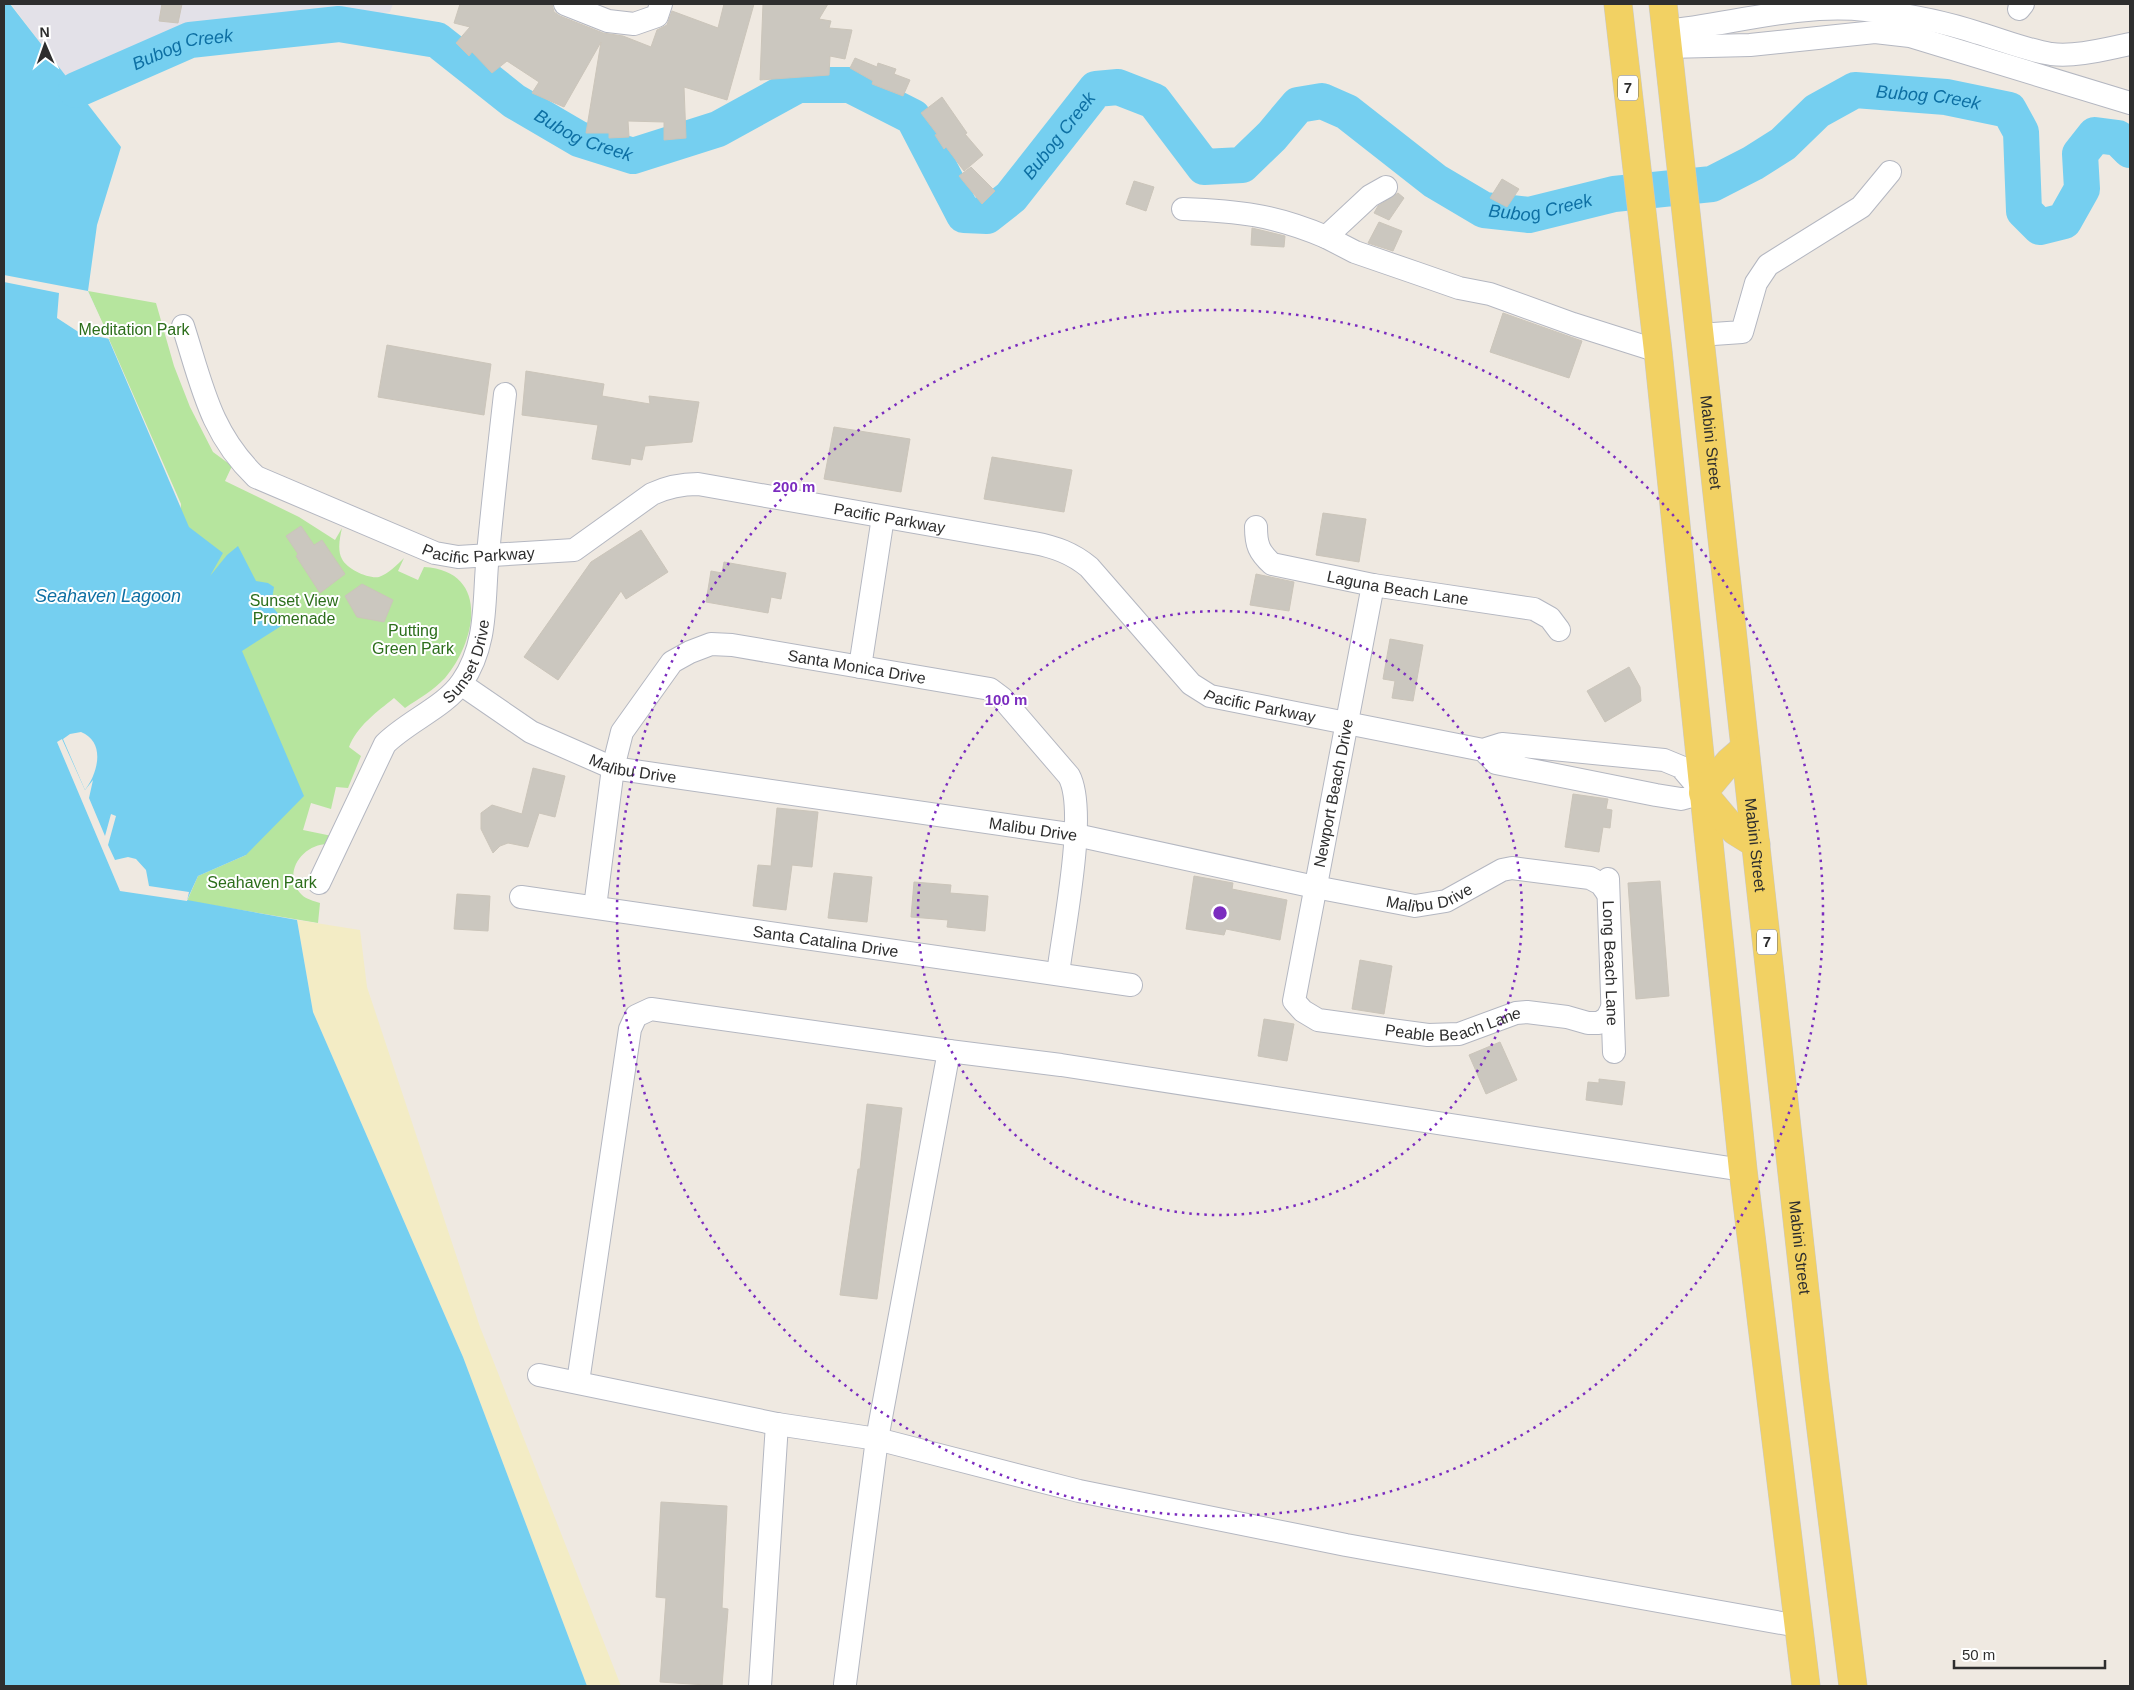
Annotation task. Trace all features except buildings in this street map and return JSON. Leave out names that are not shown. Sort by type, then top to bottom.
[{"type":"main road","name":"7","points":[[1618,4],[1658,351],[1742,1170],[1806,1686]]},
{"type":"main road","name":"Mabini Street","points":[[1663,4],[1814,1373],[1853,1686]]},
{"type":"main road","points":[[1745,748],[1703,793],[1735,831],[1756,844]]},
{"type":"street","points":[[564,4],[608,21],[634,24],[656,16],[661,4]]},
{"type":"street","points":[[1667,39],[1708,26],[1788,11],[1826,8],[1866,10],[1924,18],[2020,47],[2053,54],[2082,53],[2130,44]]},
{"type":"street","points":[[1667,39],[1750,45],[1875,32],[1910,36],[2130,103]]},
{"type":"street","points":[[1700,335],[1742,332],[1756,283],[1768,265],[1861,207],[1890,172]]},
{"type":"street","points":[[1326,237],[1370,196],[1386,187]]},
{"type":"street","points":[[1183,209],[1226,211],[1275,218],[1326,237],[1355,252],[1459,288],[1490,294],[1573,324],[1658,351]]},
{"type":"street","name":"Pacific Parkway","points":[[183,326],[211,412],[222,438],[239,461],[256,477],[435,553],[458,557],[574,550],[652,494],[681,484],[698,484],[1034,543],[1054,547],[1075,556],[1089,568],[1200,692],[1223,700],[1483,750],[1502,744],[1664,760],[1681,767],[1703,793],[1681,799],[1613,786],[1496,763],[1483,750]]},
{"type":"street","name":"Sunset Drive","points":[[319,883],[385,744],[400,729],[444,701],[461,684],[474,662],[483,634],[488,556],[505,394]]},
{"type":"street","points":[[860,667],[883,517]]},
{"type":"street","name":"Laguna Beach Lane","points":[[1256,527],[1256,544],[1261,554],[1272,564],[1373,585],[1534,609],[1550,618],[1559,630]]},
{"type":"street","name":"Newport Beach Drive","points":[[1294,1001],[1373,585]]},
{"type":"street","name":"Santa Monica Drive","points":[[595,907],[612,768],[622,732],[672,662],[690,652],[711,644],[732,645],[990,689],[1002,698],[1069,776],[1074,786],[1076,835],[1058,974]]},
{"type":"street","name":"Malibu Drive","points":[[461,684],[531,732],[612,768],[1076,835],[1315,887],[1415,906],[1446,901],[1502,870],[1512,868],[1590,878],[1601,884],[1608,884]]},
{"type":"street","points":[[1613,786],[1618,756]]},
{"type":"street","name":"Long Beach Lane","points":[[1608,884],[1614,1052]]},
{"type":"street","name":"Santa Catalina Drive","points":[[521,897],[1130,985]]},
{"type":"street","name":"Peable Beach Lane","points":[[1294,1001],[1303,1011],[1318,1020],[1428,1034],[1459,1034],[1527,1012],[1567,1017],[1588,1023],[1599,1022],[1607,1018],[1612,1008]]},
{"type":"street","points":[[578,1382],[630,1029],[636,1016],[651,1009],[1061,1065],[1742,1170]]},
{"type":"street","points":[[845,1684],[877,1439],[949,1051]]},
{"type":"street","points":[[539,1375],[777,1424],[877,1439],[1079,1491],[1337,1543],[1798,1626]]},
{"type":"street","points":[[760,1686],[777,1424]]},
{"type":"shaded area","points":[[11,4],[393,4],[390,12],[190,40],[76,90]]},
{"type":"green space","points":[[88,291],[156,303],[174,366],[190,407],[213,452],[232,466],[225,481],[299,517],[335,540],[342,528],[339,544],[340,555],[348,566],[358,572],[379,577],[389,572],[404,558],[398,571],[418,580],[424,567],[445,571],[460,581],[468,594],[471,610],[470,628],[456,663],[445,678],[405,708],[394,698],[368,720],[357,732],[349,747],[361,756],[348,788],[336,787],[331,809],[311,803],[303,830],[332,836],[330,844],[320,845],[304,853],[298,860],[293,877],[302,895],[320,903],[318,923],[187,901],[198,876],[246,855],[180,520],[181,504]]},
{"type":"sand","points":[[297,920],[360,930],[367,987],[480,1327],[621,1686],[587,1686],[463,1357],[313,1012]]},
{"type":"water","name":"Seahaven Lagoon","points":[[4,4],[10,4],[121,147],[97,225],[88,291],[189,527],[223,553],[210,576],[227,555],[238,546],[256,581],[268,583],[274,587],[271,605],[286,623],[242,651],[304,796],[246,855],[198,876],[187,900],[297,920],[313,1012],[463,1357],[587,1686],[4,1686]],"holes":[[[81,732],[89,737],[97,750],[97,758],[96,767],[85,790],[63,739],[70,734]]]},
{"type":"pier","points":[[4,275],[88,291],[110,339],[80,333],[57,318],[59,293],[4,282]]},
{"type":"pier","points":[[62,739],[85,790],[93,780],[89,798],[105,836],[111,814],[116,816],[108,845],[115,860],[128,857],[136,859],[146,870],[149,886],[189,892],[187,901],[120,891],[57,742]]},
{"type":"waterway","name":"Bubog Creek","points":[[76,90],[190,40],[339,24],[437,40],[514,101],[579,139],[633,156],[718,129],[798,85],[850,85],[913,117],[964,215],[987,216],[1011,197],[1096,89],[1118,87],[1154,101],[1204,167],[1242,165],[1272,136],[1298,105],[1322,101],[1347,112],[1435,181],[1484,210],[1529,215],[1614,194],[1712,184],[1753,163],[1783,144],[1817,111],[1855,90],[1946,97],[2009,110],[2021,132],[2024,211],[2040,227],[2064,221],[2082,189],[2080,154],[2095,135],[2118,138],[2130,150]]},
{"type":"park label","name":"Meditation Park","points":[[134,329]]},
{"type":"park label","name":"Sunset View Promenade","points":[[294,609]]},
{"type":"park label","name":"Putting Green Park","points":[[413,639]]},
{"type":"park label","name":"Seahaven Park","points":[[262,882]]}]
